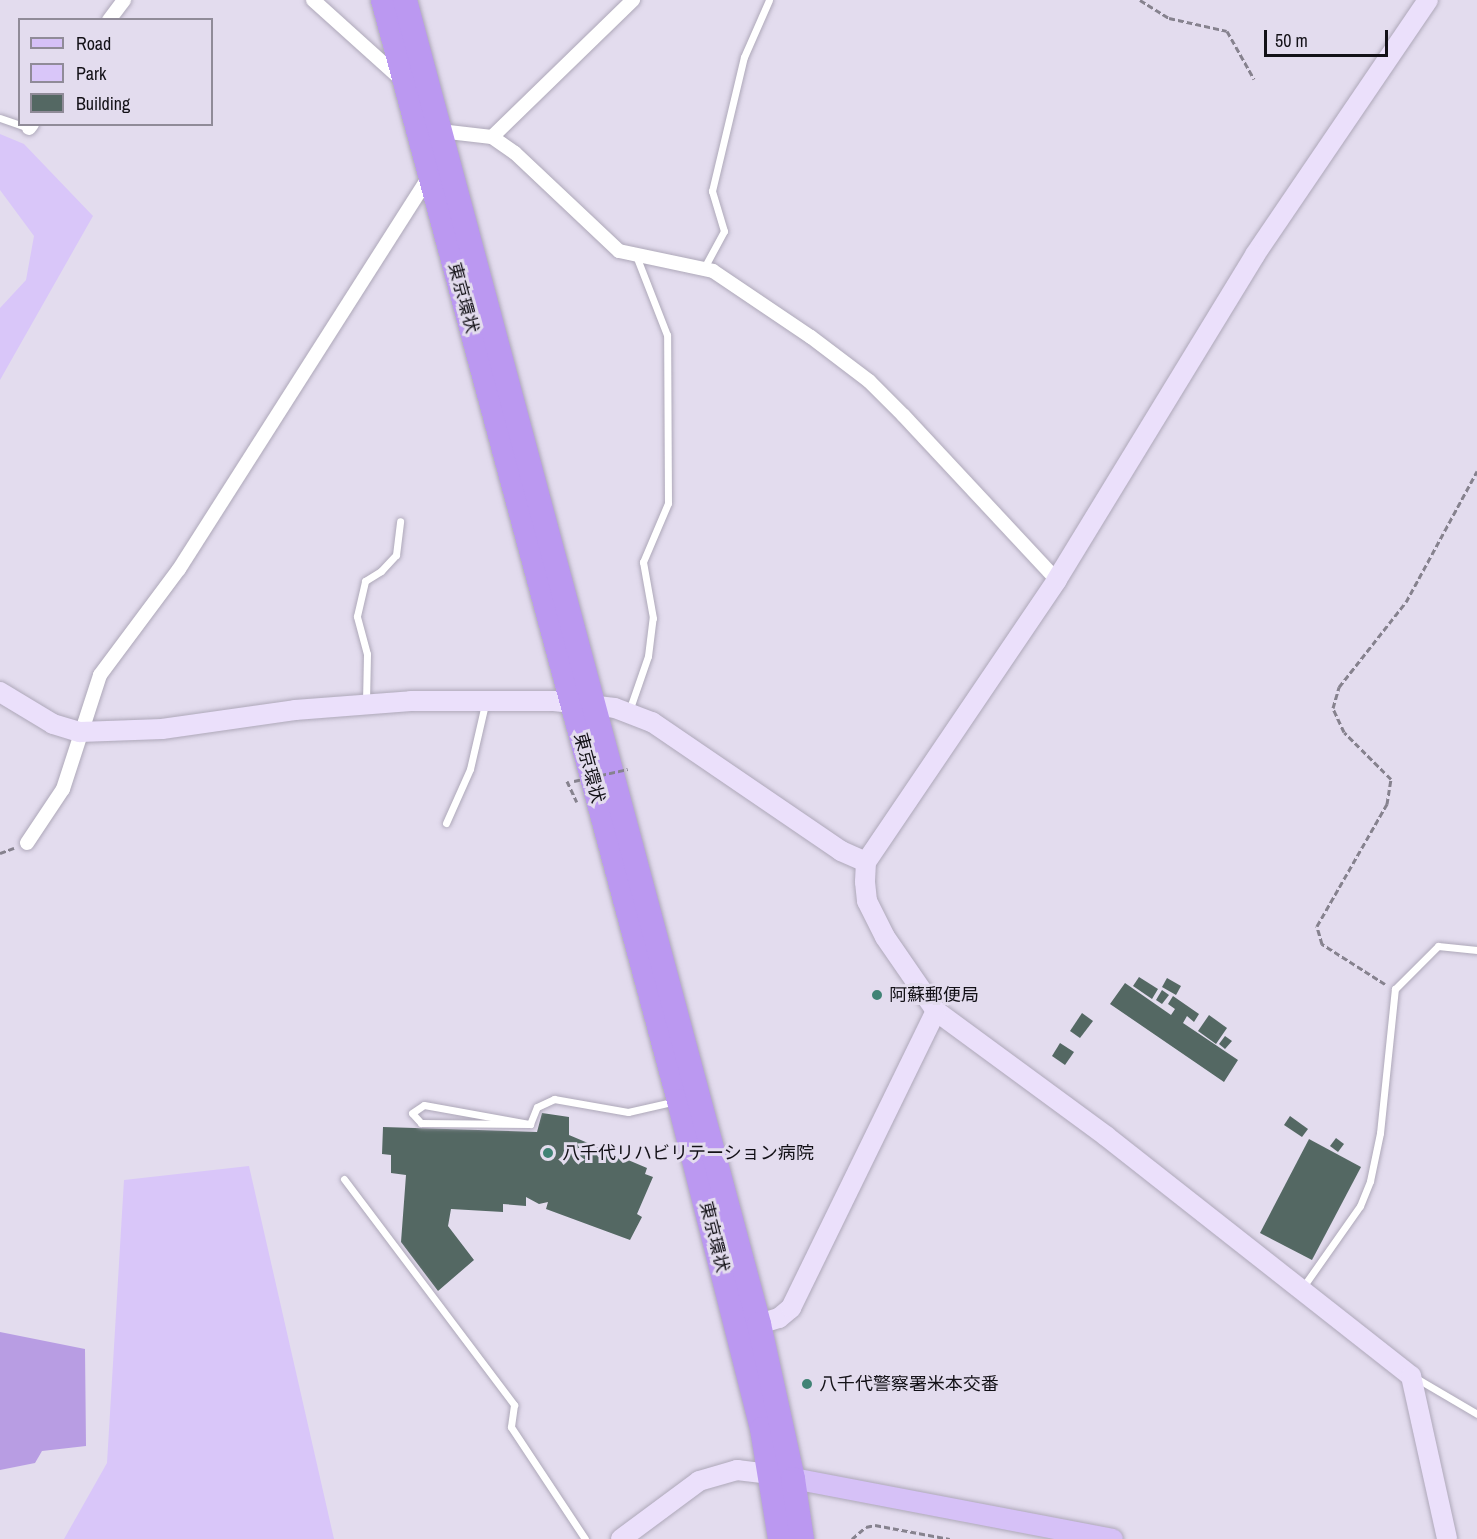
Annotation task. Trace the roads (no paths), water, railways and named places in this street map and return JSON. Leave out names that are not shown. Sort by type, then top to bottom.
[{"type":"highway","name":"東京環状","points":[[383,0],[679,1101],[782,1476],[802,1539]]},
{"type":"highway","name":"東京環状","points":[[405,0],[597,705],[759,1324],[782,1476],[780,1539]]},
{"type":"main road","points":[[782,1476],[1112,1539]]},
{"type":"street","points":[[110,18],[124,0]]},
{"type":"street","points":[[313,0],[404,81]]},
{"type":"street","points":[[492,137],[633,0]]},
{"type":"street","points":[[1428,0],[1255,255],[1057,580],[866,862],[867,902],[906,971],[936,1011],[1302,1288],[1411,1376],[1447,1539]]},
{"type":"street","points":[[440,131],[492,137],[515,153],[604,241],[637,258],[704,268],[756,298],[869,381],[1057,580]]},
{"type":"street","points":[[27,843],[63,789],[100,675],[179,568],[430,175]]},
{"type":"street","points":[[0,692],[53,724],[80,732],[162,729],[366,703],[486,698],[597,705],[628,712],[652,722],[841,851],[866,862]]},
{"type":"street","points":[[759,1324],[779,1318],[791,1308],[936,1011]]},
{"type":"street","points":[[621,1539],[699,1481],[737,1470],[782,1476]]},
{"type":"lane","points":[[704,268],[724,231],[712,191],[744,57],[769,0]]},
{"type":"lane","points":[[0,118],[18,123]]},
{"type":"lane","points":[[628,712],[648,656],[653,618],[643,562],[668,504],[667,334],[637,258]]},
{"type":"lane","points":[[366,703],[367,654],[357,616],[365,581],[381,571],[396,555],[400,521]]},
{"type":"lane","points":[[446,823],[470,769],[486,698]]},
{"type":"lane","points":[[1302,1288],[1360,1206],[1370,1181],[1380,1133],[1395,990],[1438,946],[1477,950]]},
{"type":"lane","points":[[530,1124],[537,1107],[554,1099],[628,1112],[679,1101]]},
{"type":"lane","points":[[424,1105],[530,1124],[421,1123],[412,1113],[424,1105]]},
{"type":"lane","points":[[344,1179],[514,1405],[511,1427],[585,1539]]},
{"type":"lane","points":[[1411,1376],[1477,1414]]},
{"type":"place","name":"阿蘇郵便局","points":[[877,995]]},
{"type":"place","name":"八千代リハビリテーション病院","points":[[548,1153]]},
{"type":"place","name":"八千代警察署米本交番","points":[[807,1384]]}]
